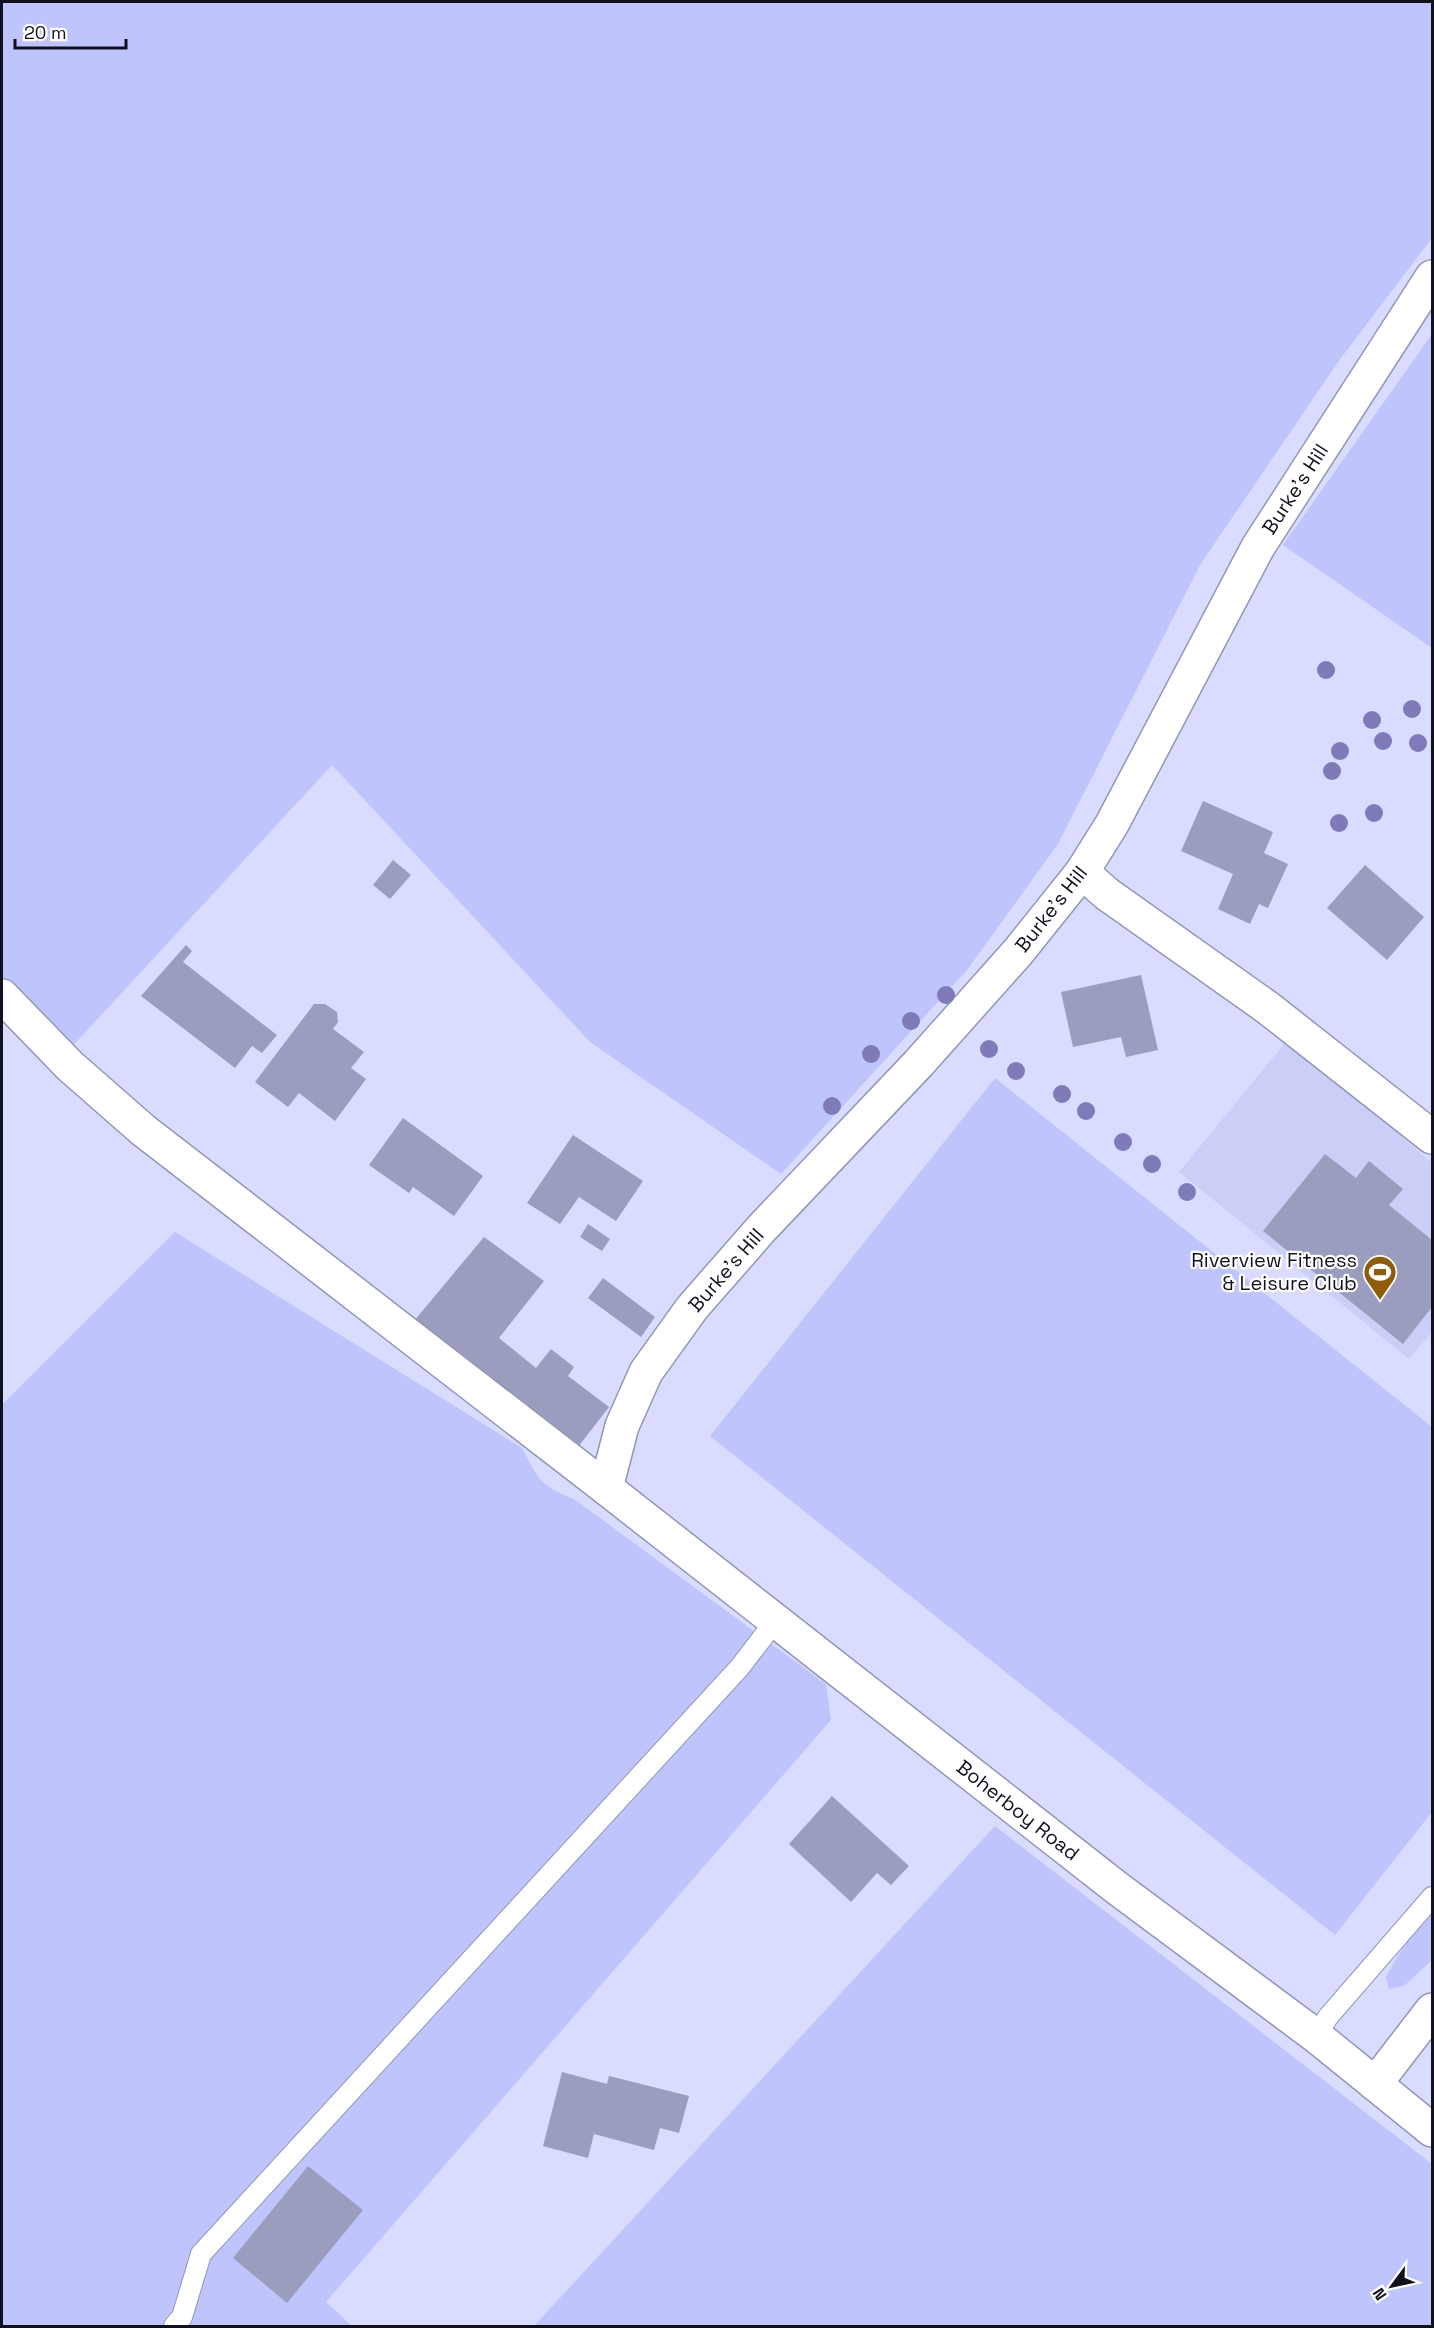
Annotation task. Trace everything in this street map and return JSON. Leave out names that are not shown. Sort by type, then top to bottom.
[{"type":"street","name":"Burke's Hill","points":[[606,1488],[622,1426],[646,1372],[692,1308],[762,1228],[918,1064],[1018,952],[1082,872],[1112,824],[1258,547],[1432,277]]},
{"type":"street","points":[[1082,872],[1116,901],[1268,1008],[1432,1137]]},
{"type":"street","name":"Boherboy Road","points":[[2,996],[70,1066],[143,1130],[776,1620],[1117,1888],[1316,2036],[1432,2130]]},
{"type":"street","points":[[1375,2084],[1432,2010]]},
{"type":"lane","points":[[174,2326],[182,2317],[201,2254],[740,1667],[776,1620]]},
{"type":"lane","points":[[1316,2036],[1328,2017],[1432,1897]]},
{"type":"shaded area","points":[[2,2],[1432,2],[1432,238],[1338,362],[1200,565],[1058,844],[967,970],[781,1174],[590,1042],[332,765],[69,1050],[2,983]]},
{"type":"shaded area","points":[[1432,334],[1432,648],[1283,545]]},
{"type":"shaded area","points":[[1289,1038],[1432,1163],[1432,1332],[1409,1359],[1179,1172]]},
{"type":"shaded area","points":[[995,1078],[1432,1427],[1432,1812],[1335,1935],[710,1436]]},
{"type":"shaded area","points":[[175,1232],[522,1448],[541,1480],[547,1485],[574,1499],[826,1684],[831,1720],[326,2302],[352,2326],[2,2326],[2,1405]]},
{"type":"shaded area","points":[[995,1826],[1432,2164],[1432,2326],[534,2326]]},
{"type":"shaded area","points":[[1432,1911],[1432,1960],[1404,1986],[1389,1989],[1386,1977],[1408,1938]]},
{"type":"building","points":[[1203,801],[1273,832],[1264,853],[1288,864],[1268,908],[1259,904],[1250,924],[1218,909],[1233,874],[1181,851]]},
{"type":"building","points":[[393,860],[411,875],[390,899],[373,885]]},
{"type":"building","points":[[1365,865],[1424,917],[1387,960],[1327,908]]},
{"type":"building","points":[[186,945],[192,951],[183,962],[277,1035],[262,1053],[252,1046],[235,1068],[141,996]]},
{"type":"building","points":[[1141,975],[1158,1050],[1126,1057],[1121,1037],[1073,1047],[1061,992]]},
{"type":"building","points":[[314,1004],[325,1004],[337,1012],[338,1022],[333,1029],[364,1052],[351,1068],[366,1079],[335,1121],[299,1093],[288,1107],[255,1082]]},
{"type":"building","points":[[403,1118],[483,1176],[454,1216],[413,1187],[409,1193],[369,1165]]},
{"type":"building","points":[[573,1135],[643,1181],[616,1221],[579,1197],[560,1224],[527,1203]]},
{"type":"building","points":[[1325,1154],[1356,1178],[1369,1161],[1403,1189],[1389,1205],[1432,1240],[1432,1307],[1403,1344],[1263,1231]]},
{"type":"building","points":[[588,1224],[610,1239],[602,1251],[580,1237]]},
{"type":"building","points":[[484,1237],[544,1281],[499,1338],[536,1368],[551,1349],[574,1367],[568,1376],[609,1407],[578,1447],[414,1321]]},
{"type":"building","points":[[603,1278],[655,1317],[641,1337],[588,1298]]},
{"type":"building","points":[[832,1796],[909,1866],[891,1885],[877,1873],[851,1902],[789,1844]]},
{"type":"building","points":[[562,2072],[607,2084],[609,2076],[689,2096],[679,2133],[660,2128],[654,2150],[594,2134],[588,2158],[543,2146]]},
{"type":"building","points":[[308,2166],[363,2210],[287,2303],[233,2258]]},
{"type":"place","name":"Riverview Fitness & Leisure Club","points":[[1380,1301]]}]
